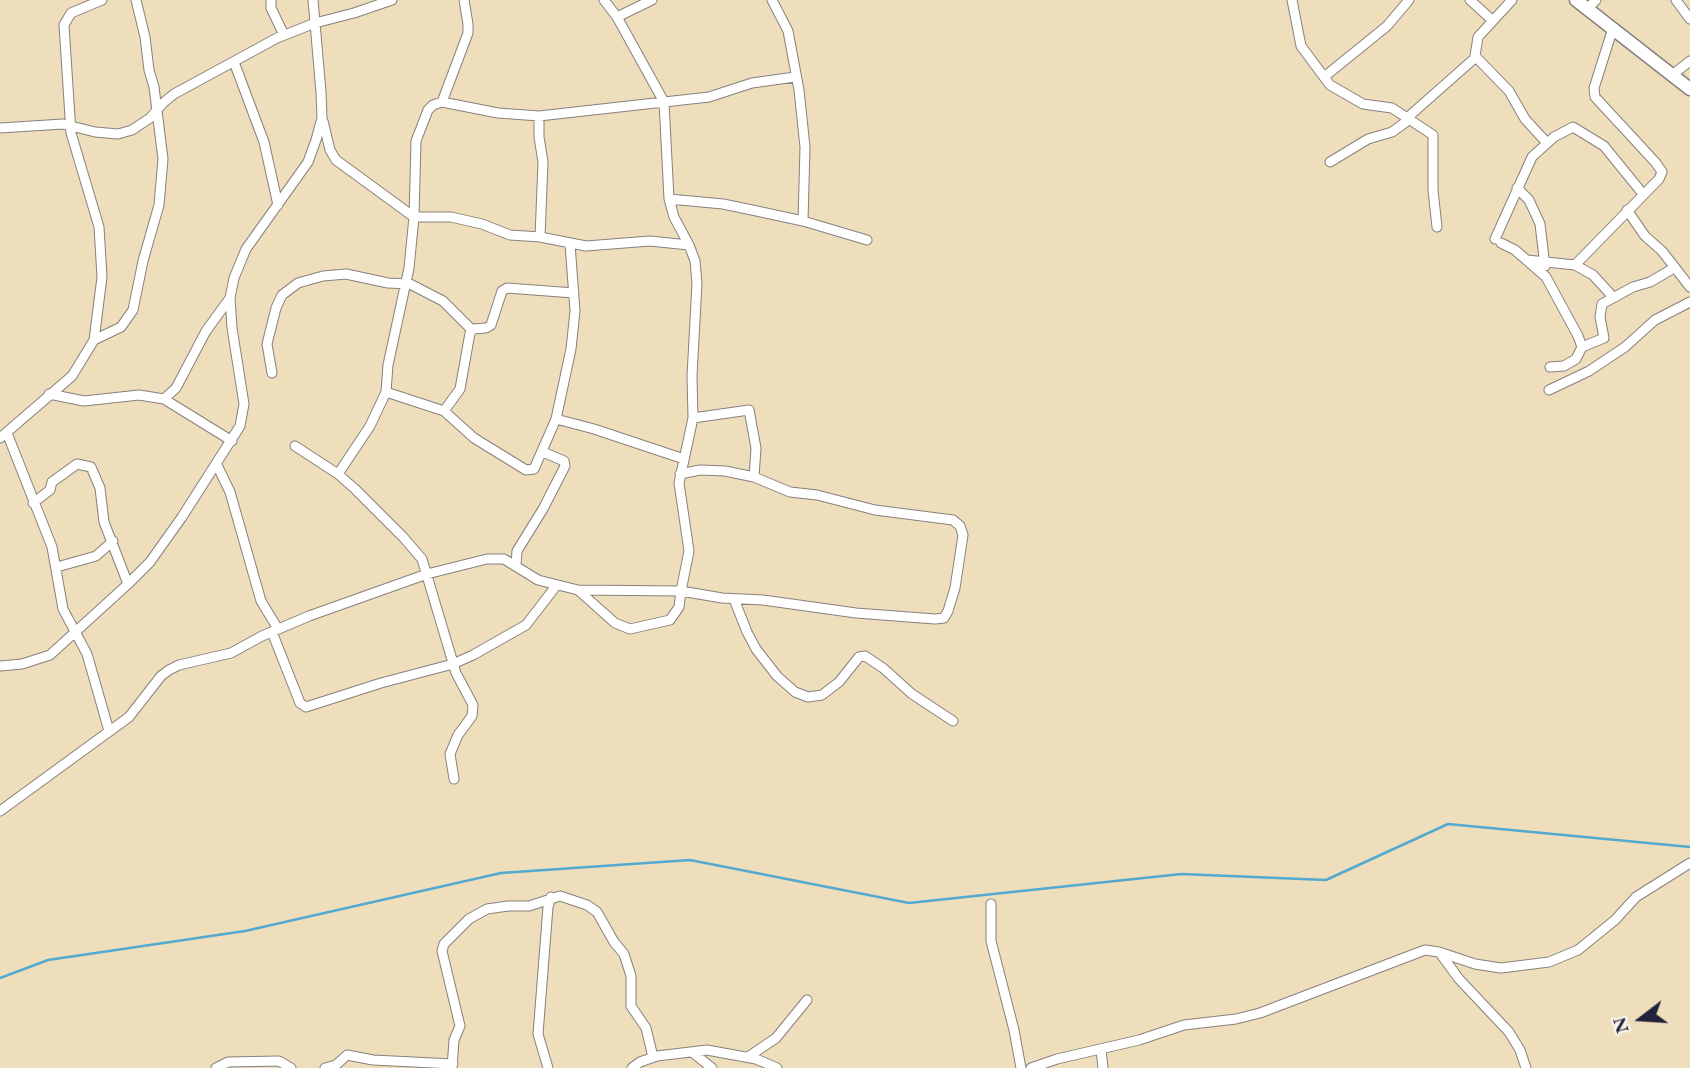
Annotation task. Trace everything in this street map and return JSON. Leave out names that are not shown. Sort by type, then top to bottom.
[{"type":"main road","points":[[1576,0],[1592,4],[1613,28],[1683,81]]},
{"type":"street","points":[[102,0],[75,10],[65,22],[70,124],[86,189],[99,223],[102,277],[94,340],[72,376],[4,436],[52,547],[63,609],[91,666],[109,731]]},
{"type":"street","points":[[94,340],[121,327],[134,310],[143,261],[159,205],[163,159],[154,87],[136,0]]},
{"type":"street","points":[[271,0],[271,8],[284,35]]},
{"type":"street","points":[[313,0],[322,118],[330,150],[336,160],[414,217],[451,217],[489,226],[510,235],[540,237],[595,247],[669,241],[689,244]]},
{"type":"street","points":[[0,128],[70,124],[95,132],[126,133],[141,126],[174,94],[284,35],[392,0]]},
{"type":"street","points":[[442,102],[468,33],[464,0]]},
{"type":"street","points":[[578,590],[615,623],[630,629],[670,620],[679,607],[689,551],[680,474],[693,418],[692,376],[697,283],[695,261],[689,244],[678,227],[669,199],[664,102],[604,0]]},
{"type":"street","points":[[617,18],[652,0]]},
{"type":"street","points":[[772,0],[788,31],[804,131],[803,221]]},
{"type":"street","points":[[1292,0],[1301,46],[1330,85],[1363,104],[1385,106],[1433,135],[1433,190],[1437,227]]},
{"type":"street","points":[[1324,77],[1387,26],[1409,0]]},
{"type":"street","points":[[1471,0],[1492,20]]},
{"type":"street","points":[[1512,0],[1475,41],[1476,57],[1509,91],[1525,119],[1547,143]]},
{"type":"street","points":[[1675,0],[1690,19]]},
{"type":"street","points":[[1575,265],[1662,173],[1595,97],[1594,88],[1613,28]]},
{"type":"street","points":[[1330,162],[1368,139],[1392,132],[1476,57]]},
{"type":"street","points":[[1683,81],[1690,61]]},
{"type":"street","points":[[233,62],[264,142],[278,205]]},
{"type":"street","points":[[338,474],[370,426],[386,392],[388,365],[406,283],[414,217],[416,141],[430,107],[442,102],[498,113],[540,116],[709,97],[752,83],[795,77]]},
{"type":"street","points":[[540,116],[538,133],[543,162],[540,237]]},
{"type":"street","points":[[0,666],[22,664],[50,655],[128,584],[150,562],[232,441],[240,426],[244,404],[232,328],[230,298],[234,278],[246,248],[308,162],[322,118]]},
{"type":"street","points":[[1550,367],[1570,364],[1580,353],[1582,347],[1573,325],[1546,276],[1510,247],[1498,241],[1517,188],[1532,157],[1566,129],[1579,129],[1604,146],[1643,194]]},
{"type":"street","points":[[1517,188],[1529,200],[1540,224],[1546,276]]},
{"type":"street","points":[[669,199],[723,204],[803,221],[867,240]]},
{"type":"street","points":[[1627,210],[1645,236],[1662,251],[1690,287]]},
{"type":"street","points":[[386,392],[444,411],[474,438],[526,470],[534,469],[556,419],[574,329],[570,244]]},
{"type":"street","points":[[1527,260],[1575,265],[1593,275],[1613,297]]},
{"type":"street","points":[[1582,347],[1604,338],[1600,309],[1602,304],[1674,268]]},
{"type":"street","points":[[272,373],[268,335],[276,308],[287,289],[298,283],[337,274],[388,283],[406,283],[437,297],[472,330]]},
{"type":"street","points":[[472,330],[488,328],[491,325],[500,293],[507,288],[574,293]]},
{"type":"street","points":[[163,399],[176,388],[206,331],[230,298]]},
{"type":"street","points":[[1549,390],[1589,371],[1626,347],[1656,320],[1690,302]]},
{"type":"street","points":[[444,411],[460,389],[472,330]]},
{"type":"street","points":[[49,394],[84,401],[139,396],[163,399],[232,441]]},
{"type":"street","points":[[693,418],[749,410],[756,448],[754,477]]},
{"type":"street","points":[[556,419],[684,459]]},
{"type":"street","points":[[295,446],[338,474],[422,559],[453,664],[471,698],[474,712],[458,735],[450,754],[454,779]]},
{"type":"street","points":[[516,565],[517,551],[565,466],[565,462],[543,452]]},
{"type":"street","points":[[33,503],[50,490],[52,482],[77,464],[86,465],[95,472],[104,522],[128,584]]},
{"type":"street","points":[[217,465],[230,492],[261,601],[275,631],[300,703],[304,707],[381,682],[453,664],[495,644],[526,625],[556,586]]},
{"type":"street","points":[[0,811],[129,717],[161,676],[169,670],[231,653],[275,631],[427,574],[487,559],[504,559],[529,576],[556,586],[578,590],[681,591],[879,615],[941,619],[948,611],[963,535],[960,526],[953,520],[884,512],[817,495],[790,492],[754,477],[713,470],[680,474]]},
{"type":"street","points":[[57,567],[96,556],[113,541]]},
{"type":"street","points":[[734,599],[756,649],[777,677],[795,692],[808,697],[822,695],[839,682],[859,657],[865,656],[877,662],[912,694],[953,720]]},
{"type":"street","points":[[1031,1068],[1184,1025],[1236,1019],[1260,1013],[1425,950],[1439,951],[1475,964],[1502,968],[1549,962],[1578,950],[1615,920],[1636,897],[1690,863]]},
{"type":"street","points":[[325,1068],[335,1065],[347,1055],[373,1060],[453,1066],[454,1040],[460,1026],[442,951],[444,944],[469,919],[487,909],[529,906],[551,897],[563,896],[597,912],[625,956],[631,976],[631,1003],[646,1028],[653,1057]]},
{"type":"street","points":[[548,1068],[538,1034],[551,897]]},
{"type":"street","points":[[991,904],[991,941],[1021,1068]]},
{"type":"street","points":[[1439,951],[1459,979],[1509,1032],[1520,1050],[1526,1068]]},
{"type":"street","points":[[748,1057],[776,1038],[807,999]]},
{"type":"street","points":[[1101,1050],[1103,1068]]},
{"type":"street","points":[[632,1068],[653,1057],[706,1051],[748,1057],[777,1068]]},
{"type":"street","points":[[692,1052],[712,1068]]},
{"type":"street","points":[[216,1068],[228,1062],[279,1061],[292,1068]]},
{"type":"waterway","points":[[0,978],[48,960],[245,931],[501,873],[690,860],[909,903],[1181,874],[1326,880],[1448,824],[1690,847]]}]
